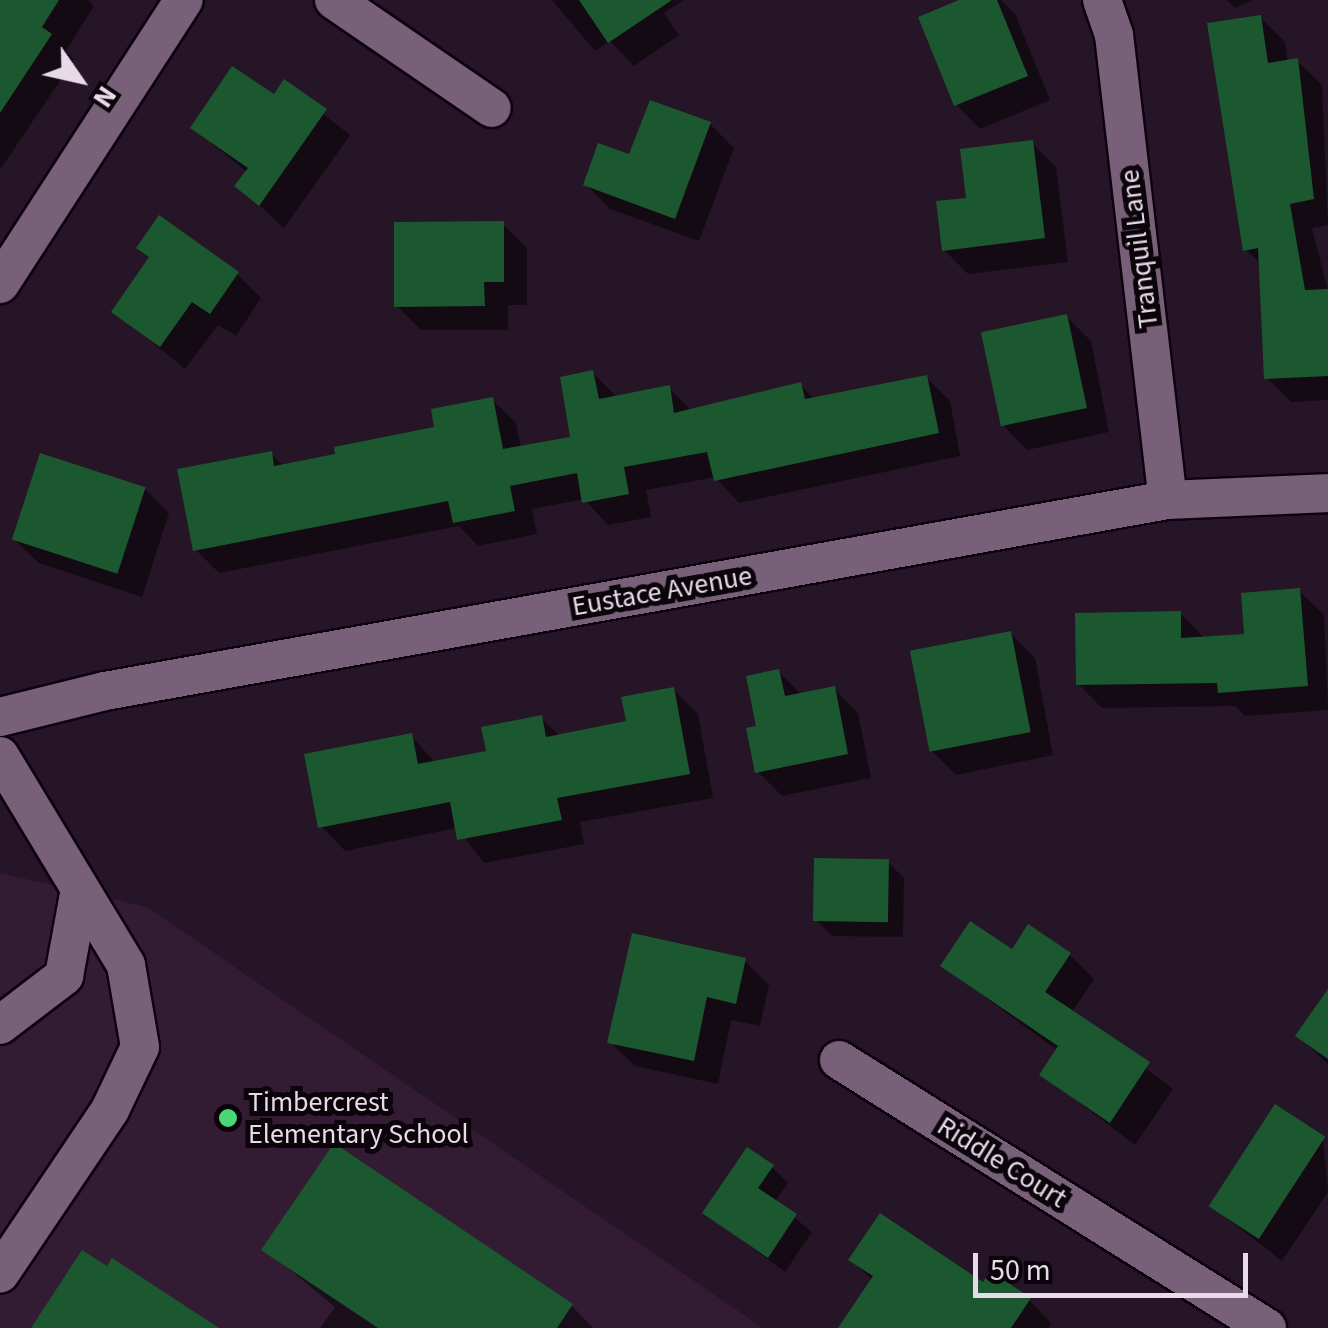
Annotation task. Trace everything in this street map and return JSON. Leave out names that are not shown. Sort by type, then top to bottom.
[{"type":"street","points":[[0,284],[184,0]]},
{"type":"street","points":[[334,0],[492,108]]},
{"type":"street","name":"Tranquil Lane","points":[[1102,0],[1114,34],[1168,500]]},
{"type":"street","name":"Eustace Avenue","points":[[0,717],[105,691],[1168,500],[1328,492]]},
{"type":"street","points":[[0,756],[79,894],[126,965],[140,1047],[110,1110],[0,1274]]},
{"type":"street","points":[[0,1025],[64,976],[79,894]]},
{"type":"street","name":"Riddle Court","points":[[839,1060],[1266,1328]]},
{"type":"shaded area","name":"Timbercrest Elementary School","points":[[0,873],[147,907],[763,1328],[0,1328]]},
{"type":"building","points":[[0,0],[59,0],[42,27],[52,34],[0,113]]},
{"type":"building","points":[[579,0],[672,0],[608,43]]},
{"type":"building","points":[[959,0],[997,0],[1028,76],[954,106],[918,17]]},
{"type":"building","points":[[1261,15],[1268,63],[1298,58],[1314,199],[1290,204],[1305,290],[1328,289],[1328,376],[1264,379],[1258,248],[1243,251],[1207,23]]},
{"type":"building","points":[[232,66],[274,94],[284,79],[327,109],[259,206],[234,186],[248,168],[190,128]]},
{"type":"building","points":[[650,100],[711,122],[675,219],[583,185],[598,143],[629,154]]},
{"type":"building","points":[[1033,140],[1045,238],[942,251],[936,201],[966,198],[960,149]]},
{"type":"building","points":[[159,215],[239,272],[210,314],[192,302],[160,347],[111,312],[149,257],[136,248]]},
{"type":"building","points":[[504,221],[504,282],[484,282],[485,306],[394,307],[394,222]]},
{"type":"building","points":[[1067,314],[1087,408],[1001,426],[981,332]]},
{"type":"building","points":[[593,370],[599,399],[670,385],[674,413],[801,382],[805,399],[927,375],[939,433],[714,481],[707,452],[624,467],[629,494],[582,503],[577,473],[510,486],[515,511],[453,523],[448,501],[193,551],[177,469],[272,451],[274,466],[335,454],[334,447],[434,427],[431,409],[493,397],[503,449],[570,437],[560,377]]},
{"type":"building","points":[[40,453],[146,487],[117,574],[12,540]]},
{"type":"building","points":[[1300,588],[1308,686],[1218,693],[1217,683],[1076,685],[1075,613],[1181,611],[1181,638],[1244,634],[1241,593]]},
{"type":"building","points":[[1011,631],[1031,732],[930,752],[910,651]]},
{"type":"building","points":[[779,669],[785,696],[835,686],[848,754],[755,773],[746,728],[756,726],[746,676]]},
{"type":"building","points":[[674,687],[690,774],[557,798],[562,820],[457,840],[450,802],[318,828],[304,754],[412,733],[418,764],[486,751],[481,727],[542,715],[546,737],[626,721],[621,697]]},
{"type":"building","points":[[814,858],[889,859],[888,922],[813,921]]},
{"type":"building","points":[[970,921],[1012,949],[1028,924],[1071,953],[1045,992],[1150,1062],[1110,1123],[1039,1075],[1058,1046],[940,966]]},
{"type":"building","points":[[632,933],[746,958],[736,1004],[707,997],[694,1061],[607,1043]]},
{"type":"building","points":[[1328,989],[1328,1059],[1295,1036]]},
{"type":"building","points":[[1275,1104],[1325,1137],[1259,1239],[1209,1206]]},
{"type":"building","points":[[334,1143],[573,1304],[557,1328],[378,1328],[261,1250]]},
{"type":"building","points":[[747,1147],[774,1165],[758,1188],[797,1214],[768,1258],[702,1213]]},
{"type":"building","points":[[880,1213],[983,1282],[990,1271],[1031,1298],[1011,1328],[838,1328],[873,1276],[848,1260]]},
{"type":"building","points":[[82,1250],[107,1266],[112,1258],[219,1328],[31,1328]]},
{"type":"place","name":"Timbercrest Elementary School","points":[[228,1118]]}]
